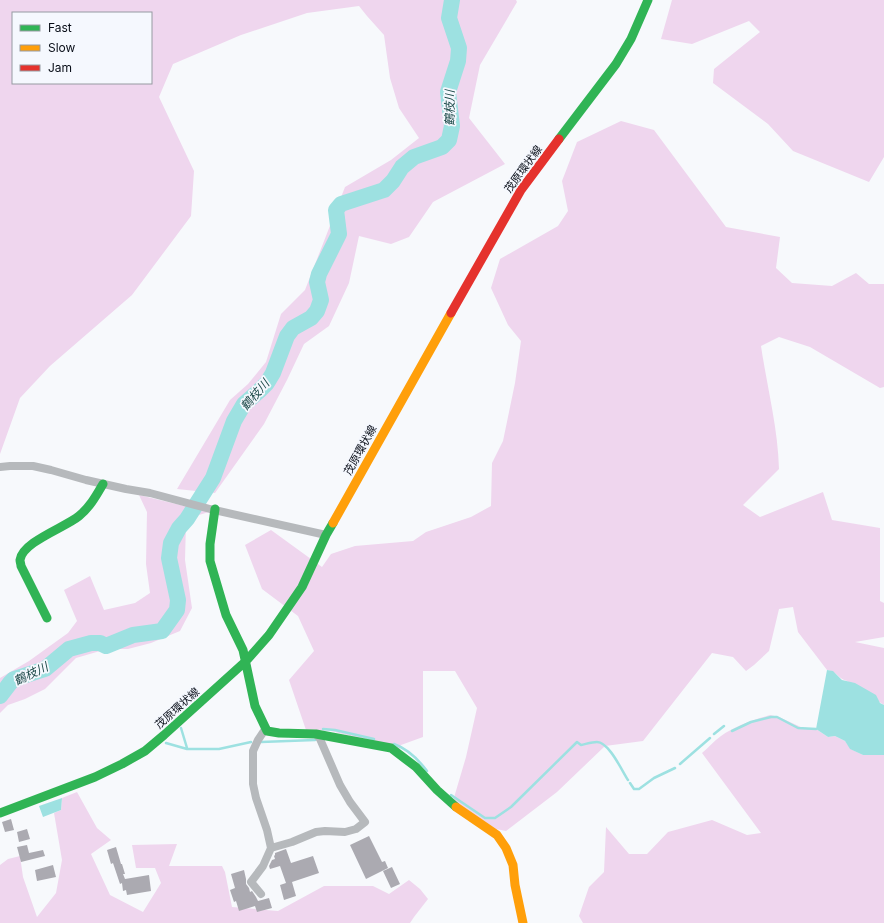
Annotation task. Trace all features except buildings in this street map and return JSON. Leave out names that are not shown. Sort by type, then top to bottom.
[{"type":"main road","name":"茂原環状線","points":[[0,814],[95,777],[145,751],[246,661],[268,634],[302,587],[326,535],[521,190],[616,64],[631,39],[648,0]]},
{"type":"main road","points":[[47,618],[21,566],[20,559],[26,548],[78,517],[90,506],[103,484]]},
{"type":"main road","points":[[212,509],[210,561],[226,615],[243,650],[255,706],[267,731],[278,733],[316,734],[391,748],[416,767],[436,790],[454,805],[497,835],[506,848],[513,865],[515,885],[523,923]]},
{"type":"street","points":[[0,467],[33,466],[103,484],[150,493],[180,502],[326,535]]},
{"type":"street","points":[[261,894],[251,882],[263,866],[271,848],[253,784],[253,751],[266,728]]},
{"type":"street","points":[[271,848],[292,842],[316,832],[345,832],[356,829],[365,822],[350,802],[340,784],[320,739],[316,734]]},
{"type":"shaded area","points":[[0,0],[516,0],[517,2],[480,65],[469,118],[505,164],[433,202],[409,237],[391,244],[359,236],[349,283],[329,326],[304,344],[264,424],[215,493],[177,489],[230,400],[248,384],[266,362],[281,314],[305,290],[345,187],[391,160],[419,138],[399,108],[390,78],[384,35],[359,6],[307,13],[241,35],[173,64],[159,97],[194,171],[191,216],[132,295],[50,366],[20,398],[0,454]]},
{"type":"shaded area","points":[[672,0],[884,0],[884,157],[869,182],[793,151],[768,124],[713,83],[714,69],[760,32],[749,21],[692,44],[661,39]]},
{"type":"shaded area","points":[[621,121],[654,130],[726,227],[780,237],[776,268],[792,283],[832,286],[856,273],[869,284],[884,284],[884,387],[880,388],[810,347],[779,337],[761,346],[774,423],[779,469],[743,505],[760,517],[823,492],[832,520],[880,528],[880,601],[884,603],[884,637],[855,642],[884,648],[884,705],[833,672],[827,670],[798,632],[793,607],[779,609],[769,651],[754,665],[746,671],[733,657],[712,653],[643,741],[605,746],[557,792],[506,831],[496,829],[453,801],[466,757],[477,708],[455,671],[423,671],[423,737],[401,745],[400,749],[331,731],[306,730],[289,680],[314,651],[298,616],[262,589],[245,545],[271,530],[322,567],[331,554],[355,546],[413,541],[426,532],[471,517],[491,506],[492,463],[503,441],[515,383],[521,341],[508,325],[491,288],[500,259],[558,226],[568,211],[562,181],[577,142]]},
{"type":"shaded area","points":[[139,495],[209,512],[192,517],[186,523],[185,560],[192,608],[180,631],[151,643],[128,649],[107,649],[76,658],[45,689],[25,699],[8,705],[0,713],[0,678],[29,661],[68,633],[77,621],[64,590],[90,576],[104,610],[135,603],[150,593],[146,564],[147,512]]},
{"type":"shaded area","points":[[770,715],[779,717],[803,728],[816,729],[828,737],[835,736],[845,741],[851,749],[863,755],[884,755],[884,923],[583,923],[579,916],[589,887],[604,872],[606,827],[629,854],[647,854],[668,832],[712,820],[747,835],[761,833],[702,753],[726,732],[738,726]]},
{"type":"shaded area","points":[[77,792],[97,828],[111,840],[91,854],[110,895],[143,912],[161,883],[155,868],[136,868],[132,845],[177,844],[169,866],[222,866],[225,872],[232,907],[278,911],[324,886],[373,886],[389,894],[409,880],[420,889],[428,899],[410,923],[0,923],[0,865],[8,859],[20,856],[23,877],[37,917],[56,893],[62,860],[54,813],[61,810],[62,798]]},
{"type":"water","points":[[827,670],[833,671],[842,680],[855,683],[876,695],[880,703],[884,705],[884,755],[863,755],[850,749],[845,741],[835,736],[828,737],[816,729]]},
{"type":"water","points":[[62,798],[61,810],[43,817],[39,806]]},
{"type":"waterway","name":"鶴枝川","points":[[0,696],[14,679],[45,669],[69,649],[91,643],[100,643],[106,646],[133,635],[162,631],[177,610],[178,600],[169,558],[171,543],[179,528],[187,519],[213,478],[234,421],[244,404],[267,383],[273,373],[287,336],[293,328],[311,318],[317,311],[321,300],[317,282],[319,274],[339,234],[336,210],[341,204],[384,190],[393,181],[402,167],[414,157],[442,147],[449,140],[452,126],[448,92],[458,61],[459,48],[449,18],[452,0]]},
{"type":"waterway","points":[[732,731],[751,722],[771,717],[777,717],[798,728],[816,729]]},
{"type":"waterway","points":[[714,734],[724,726]]},
{"type":"waterway","points":[[181,728],[187,748]]},
{"type":"waterway","points":[[323,729],[335,730],[374,739]]},
{"type":"waterway","points":[[680,764],[710,738]]},
{"type":"waterway","points":[[261,742],[315,740]]},
{"type":"waterway","points":[[166,743],[187,749],[219,749],[251,742]]},
{"type":"waterway","points":[[451,795],[485,818],[495,818],[511,807],[577,742],[581,745],[595,742],[602,743],[619,764],[628,780]]},
{"type":"waterway","points":[[394,744],[412,755],[427,771]]},
{"type":"waterway","points":[[630,783],[634,789],[639,789],[654,778],[675,768]]},
{"type":"traffic: fast","points":[[559,139],[616,64],[631,39],[648,0]]},
{"type":"traffic: fast","points":[[47,618],[21,566],[20,560],[28,547],[36,541],[83,513],[90,505],[103,484]]},
{"type":"traffic: fast","points":[[215,509],[210,544],[210,561],[226,615],[243,650],[255,706],[267,731],[279,733],[316,734],[391,748],[416,767],[437,790],[456,807]]},
{"type":"traffic: fast","points":[[0,813],[95,777],[145,751],[164,735],[246,661],[269,635],[302,587],[333,523]]},
{"type":"traffic: slow","points":[[333,523],[451,313]]},
{"type":"traffic: slow","points":[[456,807],[497,835],[506,848],[513,865],[515,885],[523,923]]},
{"type":"traffic: jam","points":[[451,313],[521,190],[559,139]]}]
